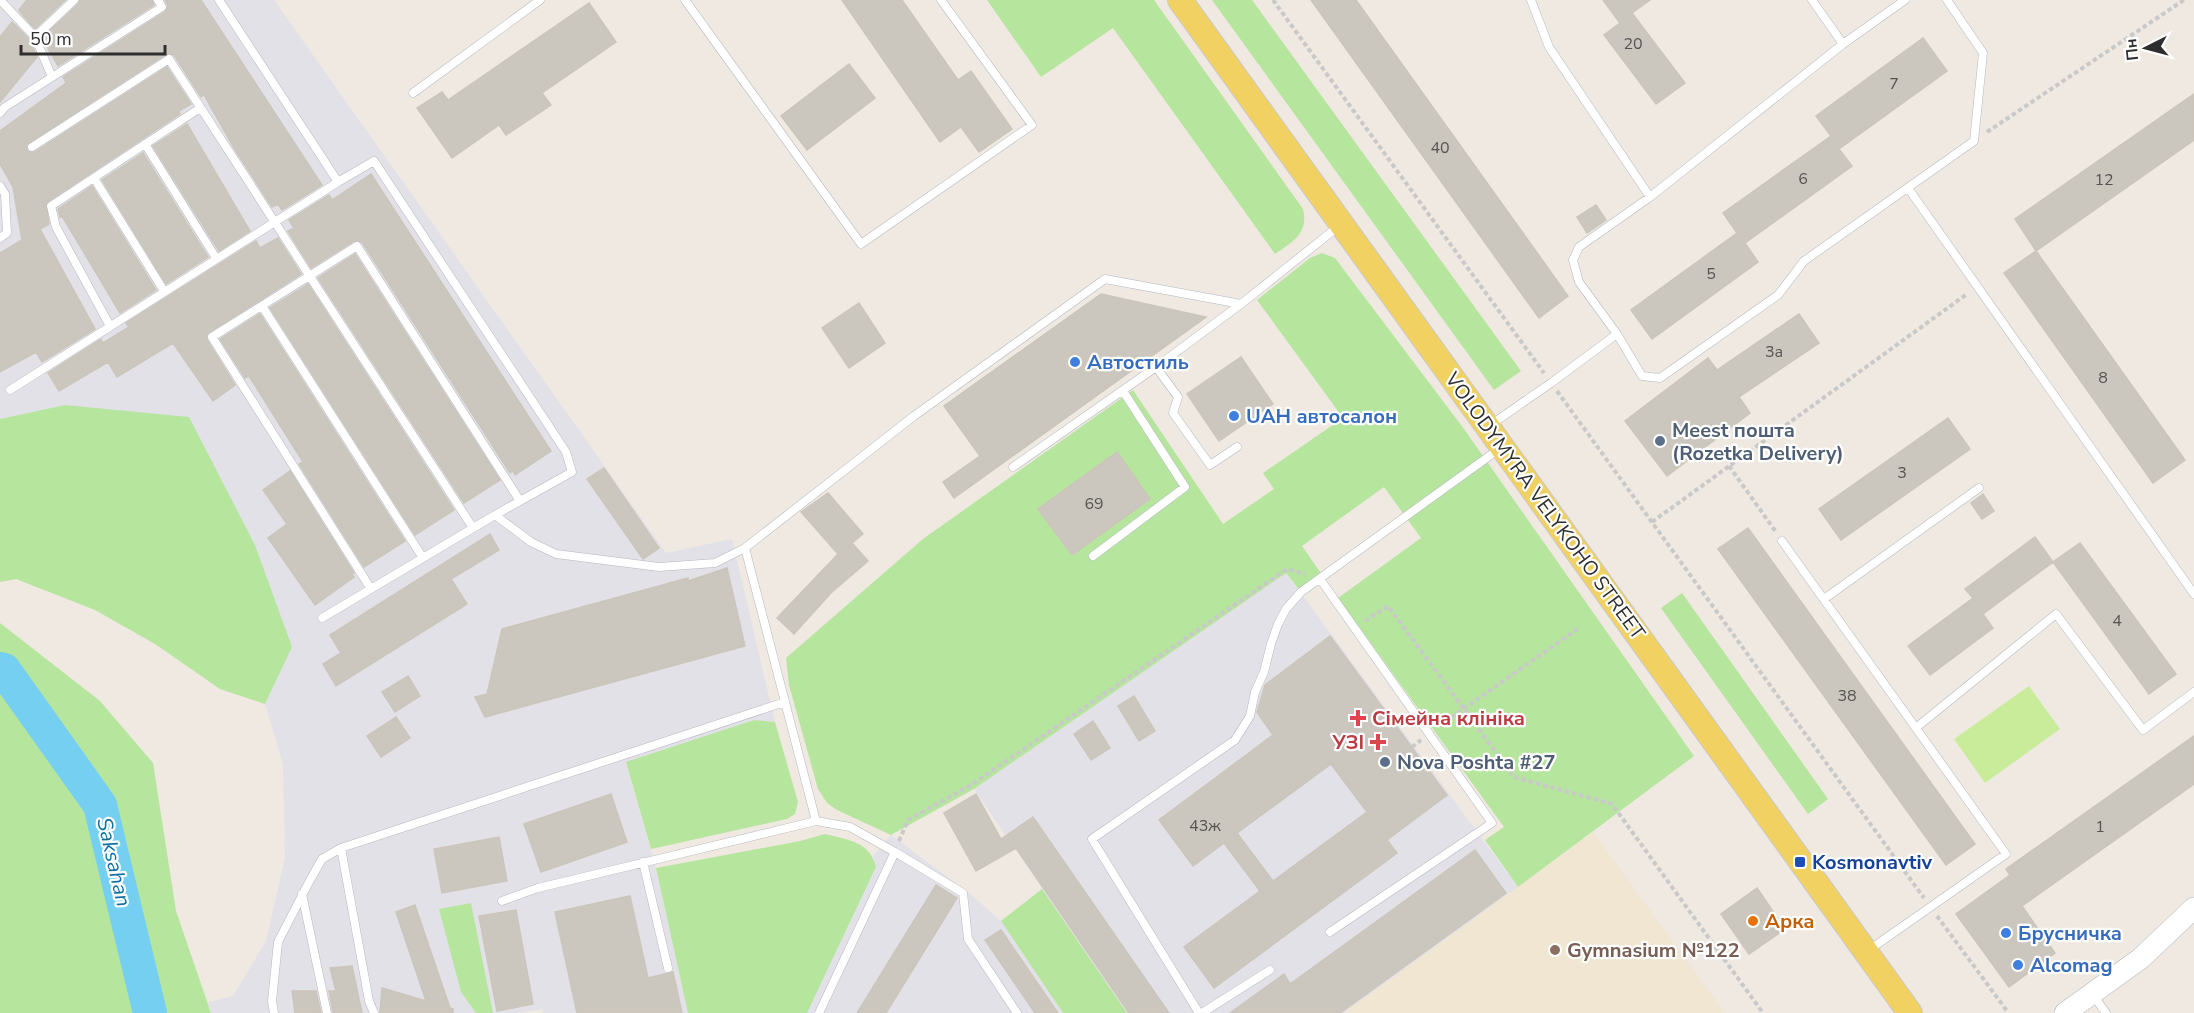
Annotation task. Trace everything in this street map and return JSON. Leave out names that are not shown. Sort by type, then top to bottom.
[{"type":"main road","name":"VOLODYMYRA VELYKOHO STREET","points":[[1180,0],[1910,1013]]},
{"type":"street","points":[[2065,1013],[2140,959],[2194,908]]},
{"type":"lane","points":[[0,0],[34,37],[52,77]]},
{"type":"lane","points":[[34,37],[74,0]]},
{"type":"lane","points":[[0,113],[5,107],[162,7],[158,0]]},
{"type":"lane","points":[[219,0],[338,182]]},
{"type":"lane","points":[[413,93],[540,0]]},
{"type":"lane","points":[[685,0],[861,244],[1032,125],[941,0]]},
{"type":"lane","points":[[1531,0],[1549,47],[1650,196]]},
{"type":"lane","points":[[1812,0],[1843,44]]},
{"type":"lane","points":[[1905,0],[1843,44],[1650,196],[1579,247],[1573,260],[1579,282],[1617,334],[1642,376],[1660,378],[1778,295],[1804,261],[1974,141],[1983,52],[1947,0]]},
{"type":"lane","points":[[32,147],[169,59],[473,528]]},
{"type":"lane","points":[[110,326],[56,227],[51,206],[200,108]]},
{"type":"lane","points":[[145,144],[216,258]]},
{"type":"lane","points":[[10,390],[273,221],[374,161],[566,452],[572,472],[495,514],[322,618]]},
{"type":"lane","points":[[94,178],[164,291]]},
{"type":"lane","points":[[0,186],[5,194],[8,233],[0,238]]},
{"type":"lane","points":[[1908,188],[2194,594]]},
{"type":"lane","points":[[1013,467],[1123,391],[1241,304],[1342,223]]},
{"type":"lane","points":[[371,589],[212,337],[357,246],[520,501]]},
{"type":"lane","points":[[495,514],[531,542],[556,554],[659,567],[715,563],[745,548],[914,416],[1105,279],[1241,304]]},
{"type":"lane","points":[[262,306],[423,558]]},
{"type":"lane","points":[[1488,426],[1617,334]]},
{"type":"lane","points":[[1156,367],[1178,398],[1173,413],[1210,465],[1237,447]]},
{"type":"lane","points":[[1093,556],[1185,487],[1123,391]]},
{"type":"lane","points":[[1270,970],[1200,1013],[1092,839],[1235,740],[1250,716],[1270,644],[1286,609],[1301,592],[1502,447]]},
{"type":"lane","points":[[1824,599],[1979,488]]},
{"type":"lane","points":[[1782,541],[2006,854],[1866,953]]},
{"type":"lane","points":[[745,548],[816,822]]},
{"type":"lane","points":[[1320,579],[1492,823],[1330,932]]},
{"type":"lane","points":[[1917,727],[2056,614],[2143,730],[2194,692]]},
{"type":"lane","points":[[274,1013],[272,1000],[278,942],[322,860],[341,848],[785,702]]},
{"type":"lane","points":[[502,901],[538,888],[816,822],[850,827],[963,893],[968,939],[1017,1013]]},
{"type":"lane","points":[[341,848],[369,1000],[374,1013]]},
{"type":"lane","points":[[819,1013],[895,852]]},
{"type":"lane","points":[[644,862],[668,968]]},
{"type":"lane","points":[[302,894],[327,1013]]},
{"type":"lane","points":[[2092,994],[2106,1013]]},
{"type":"path","points":[[1273,0],[2007,1011]]},
{"type":"path","points":[[1974,141],[2184,0]]},
{"type":"path","points":[[1652,522],[1978,286]]},
{"type":"path","points":[[1729,466],[1782,541]]},
{"type":"path","points":[[895,852],[908,820],[971,785],[1287,569],[1320,579]]},
{"type":"path","points":[[1355,629],[1388,606],[1514,777],[1612,804],[1763,1013]]},
{"type":"path","points":[[1412,747],[1579,628]]},
{"type":"shaded area","points":[[0,0],[274,0],[666,553],[732,539],[775,722],[754,720],[626,763],[656,868],[688,1013],[543,1013],[542,1009],[518,1013],[493,1013],[471,904],[461,992],[476,1013],[211,1013],[208,1002],[233,996],[266,941],[285,857],[283,764],[265,704],[292,646],[66,405],[0,419]]},
{"type":"shaded area","points":[[1286,573],[1518,887],[1344,1013],[1127,1013],[974,789]]},
{"type":"shaded area","name":"Gymnasium №122","points":[[1593,832],[1725,1013],[1344,1013],[1518,887]]},
{"type":"shaded area","points":[[891,835],[969,893],[1001,921],[1063,1013],[807,1013],[876,867],[873,856]]},
{"type":"green space","points":[[987,0],[1154,0],[1303,209],[1302,231],[1275,254],[1113,28],[1041,77]]},
{"type":"green space","points":[[1212,0],[1252,0],[1521,371],[1494,390]]},
{"type":"green space","points":[[1322,253],[1335,258],[1464,429],[1694,756],[1518,887],[1485,840],[1504,827],[1338,598],[1421,538],[1384,487],[1302,546],[1323,576],[1301,592],[1286,573],[974,789],[891,835],[827,803],[818,789],[789,685],[786,658],[923,539],[1133,390],[1223,524],[1274,489],[1263,473],[1343,418],[1257,300],[1310,258]]},
{"type":"green space","points":[[65,405],[189,417],[255,545],[292,647],[265,704],[220,689],[155,644],[95,610],[16,579],[0,582],[0,419]]},
{"type":"green space","points":[[1682,593],[1828,799],[1808,814],[1661,608]]},
{"type":"green space","points":[[0,623],[100,701],[153,763],[176,911],[211,1013],[0,1013]]},
{"type":"green space","points":[[2029,686],[2060,729],[1985,783],[1954,739]]},
{"type":"green space","points":[[754,720],[775,722],[798,802],[795,814],[787,819],[651,849],[626,762]]},
{"type":"green space","points":[[825,834],[849,840],[863,847],[873,858],[876,867],[807,1013],[688,1013],[656,868],[800,841]]},
{"type":"green space","points":[[1042,889],[1127,1013],[1063,1013],[1001,921]]},
{"type":"green space","points":[[471,903],[493,1013],[476,1013],[461,992],[439,909]]},
{"type":"building","points":[[27,0],[65,0],[35,29],[19,10]]},
{"type":"building","points":[[80,0],[152,0],[154,5],[58,66],[42,38]]},
{"type":"building","points":[[165,0],[201,0],[322,185],[282,210],[278,204],[272,207],[234,148],[204,95],[201,97],[174,55],[166,54],[27,144],[27,151],[35,152],[167,67],[191,104],[179,111],[180,114],[46,203],[49,224],[40,229],[95,329],[42,362],[36,352],[0,372],[0,253],[22,240],[13,187],[0,164],[0,131],[66,83],[63,77],[165,12],[168,6]]},
{"type":"building","points":[[842,0],[902,0],[958,80],[971,71],[1012,129],[979,152],[961,127],[940,142]]},
{"type":"building","points":[[1311,0],[1356,0],[1568,296],[1539,318]]},
{"type":"building","points":[[1603,0],[1650,0],[1632,13],[1685,83],[1656,104],[1604,35],[1620,23]]},
{"type":"building","points":[[589,3],[616,42],[542,93],[551,105],[506,135],[499,125],[452,158],[417,108],[442,92],[448,100]]},
{"type":"building","points":[[12,22],[30,40],[37,57],[0,102],[0,37]]},
{"type":"building","points":[[1923,38],[1947,71],[1839,149],[1852,166],[1745,243],[1758,262],[1652,339],[1631,310],[1737,233],[1723,213],[1831,136],[1816,116]]},
{"type":"building","points":[[849,64],[875,98],[807,150],[781,116]]},
{"type":"building","points":[[2194,94],[2194,140],[2036,251],[2015,219]]},
{"type":"building","points":[[187,124],[250,231],[219,251],[153,146]]},
{"type":"building","points":[[143,153],[208,257],[166,284],[102,180]]},
{"type":"building","points":[[371,174],[551,451],[515,475],[513,471],[510,473],[362,242],[354,241],[311,268],[288,231],[294,228],[289,220],[329,195],[332,200]]},
{"type":"building","points":[[92,186],[156,290],[120,313],[62,216],[60,217],[58,209]]},
{"type":"building","points":[[1596,205],[1606,220],[1587,233],[1577,217]]},
{"type":"building","points":[[278,238],[301,274],[207,334],[207,340],[235,385],[213,401],[173,343],[117,377],[108,362],[59,391],[48,373],[101,339],[103,343],[129,327],[126,323],[256,241],[260,248]]},
{"type":"building","points":[[2036,251],[2185,460],[2153,483],[2004,273]]},
{"type":"building","points":[[355,254],[500,480],[464,503],[318,278]]},
{"type":"building","points":[[308,284],[454,510],[415,535],[270,308]]},
{"type":"building","name":"Автостиль","points":[[1101,294],[1206,317],[954,498],[943,482],[980,456],[944,406]]},
{"type":"building","points":[[859,303],[885,343],[849,368],[822,328]]},
{"type":"building","points":[[260,314],[405,541],[364,567],[299,464],[303,462],[249,376],[245,378],[220,339]]},
{"type":"building","points":[[1799,314],[1819,343],[1739,397],[1750,413],[1667,476],[1625,421],[1708,358],[1717,370]]},
{"type":"building","points":[[1241,357],[1273,404],[1219,441],[1187,394]]},
{"type":"building","points":[[1948,418],[1970,449],[1841,540],[1819,509]]},
{"type":"building","points":[[1117,452],[1150,499],[1072,555],[1038,509]]},
{"type":"building","points":[[604,468],[659,548],[643,559],[587,479]]},
{"type":"building","points":[[290,471],[354,573],[352,574],[354,577],[315,605],[268,538],[287,524],[263,490]]},
{"type":"building","points":[[828,493],[863,534],[852,543],[868,561],[831,593],[794,634],[777,618],[838,554],[801,512]]},
{"type":"building","points":[[1983,494],[1994,511],[1982,519],[1971,503]]},
{"type":"building","points":[[1748,528],[1975,844],[1946,865],[1718,549]]},
{"type":"building","points":[[490,534],[499,550],[451,579],[467,604],[336,686],[323,664],[341,653],[330,635]]},
{"type":"building","points":[[2035,537],[2053,562],[1983,614],[1993,628],[1930,675],[1908,646],[1973,598],[1965,589]]},
{"type":"building","points":[[2080,543],[2176,674],[2149,694],[2053,562]]},
{"type":"building","points":[[727,568],[745,646],[485,717],[475,697],[487,694],[502,629],[688,578],[688,581]]},
{"type":"building","points":[[1330,636],[1447,795],[1387,840],[1397,853],[1214,988],[1184,947],[1260,891],[1224,843],[1193,866],[1159,820],[1273,735],[1257,712],[1265,685]],"holes":[[[1331,764],[1367,812],[1273,881],[1237,833]]]},
{"type":"building","points":[[408,676],[420,696],[395,712],[382,692]]},
{"type":"building","points":[[1134,696],[1155,731],[1139,741],[1118,706]]},
{"type":"building","points":[[396,717],[410,738],[381,757],[367,736]]},
{"type":"building","points":[[1093,721],[1110,748],[1091,760],[1074,734]]},
{"type":"building","points":[[2194,736],[2194,784],[2022,906],[2055,953],[2009,987],[1956,914],[2010,875],[2006,869]]},
{"type":"building","points":[[611,794],[627,842],[541,872],[524,824]]},
{"type":"building","points":[[976,794],[1001,839],[1033,817],[1169,1013],[1129,1013],[1016,848],[976,871],[944,813]]},
{"type":"building","points":[[499,837],[507,881],[442,893],[434,849]]},
{"type":"building","points":[[1475,850],[1506,893],[1340,1013],[1230,1013],[1284,974],[1290,984]]},
{"type":"building","points":[[936,885],[957,898],[886,1013],[857,1013]]},
{"type":"building","name":"Арка","points":[[1757,888],[1785,929],[1749,954],[1721,914]]},
{"type":"building","points":[[630,896],[648,978],[673,972],[682,1013],[577,1013],[555,912]]},
{"type":"building","points":[[415,905],[453,1013],[380,1013],[382,988],[426,1001],[396,912]]},
{"type":"building","points":[[516,910],[533,1004],[497,1011],[479,916]]},
{"type":"building","points":[[1001,930],[1058,1013],[1035,1013],[985,940]]},
{"type":"building","points":[[352,966],[362,1013],[333,1013],[329,991],[336,991],[330,968]]},
{"type":"building","points":[[292,991],[316,991],[321,1013],[295,1013]]},
{"type":"waterway","name":"Saksahan","points":[[0,669],[4,670],[100,805],[150,1013]]},
{"type":"place","name":"Автостиль","points":[[1075,362]]},
{"type":"place","name":"UAH автосалон","points":[[1234,416]]},
{"type":"place","name":"Meest пошта (Rozetka Delivery)","points":[[1660,441]]},
{"type":"place","name":"Сімейна клініка","points":[[1358,718]]},
{"type":"place","name":"УЗІ","points":[[1378,742]]},
{"type":"place","name":"Nova Poshta #27","points":[[1385,762]]},
{"type":"place","name":"Kosmonavtiv","points":[[1800,862]]},
{"type":"place","name":"Арка","points":[[1753,921]]},
{"type":"place","name":"Брусничка","points":[[2006,933]]},
{"type":"place","name":"Gymnasium №122","points":[[1555,950]]},
{"type":"place","name":"Alcomag","points":[[2018,965]]}]
